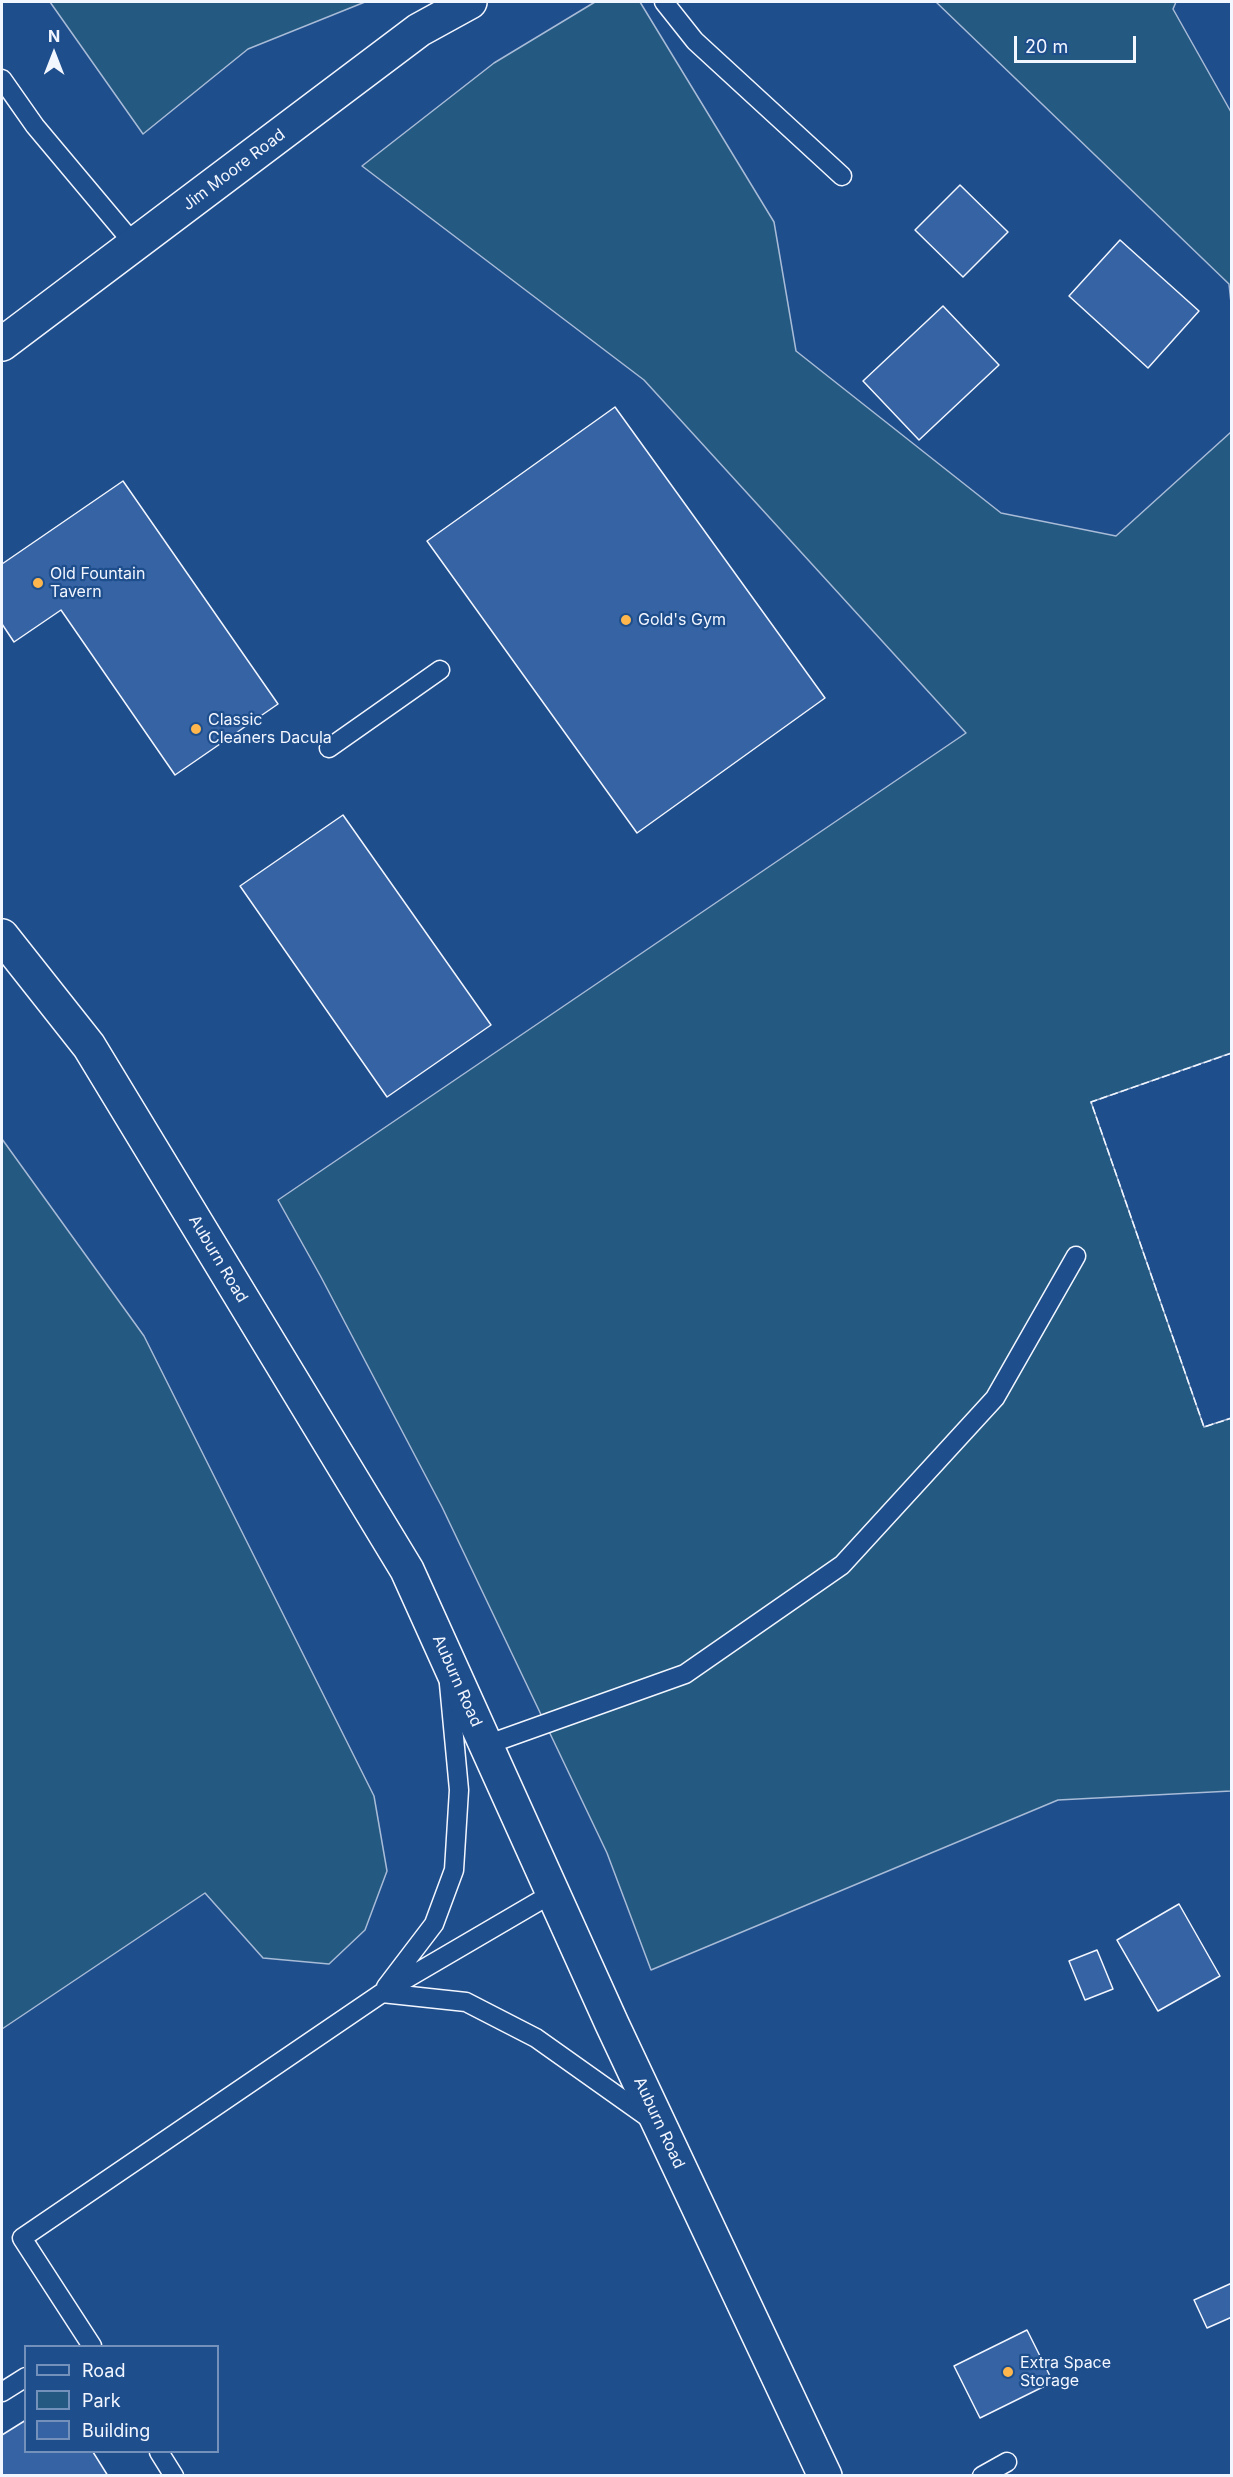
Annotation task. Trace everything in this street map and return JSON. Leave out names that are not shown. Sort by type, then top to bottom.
[{"type":"main road","name":"Jim Moore Road","points":[[2,344],[419,30],[470,2]]},
{"type":"main road","name":"Auburn Road","points":[[2,936],[89,1046],[407,1570],[660,2125],[825,2475]]},
{"type":"lane","points":[[664,2],[695,41],[842,176]]},
{"type":"lane","points":[[2,80],[35,126],[134,244]]},
{"type":"lane","points":[[329,748],[440,670]]},
{"type":"lane","points":[[486,1745],[685,1674],[842,1565],[995,1398],[1076,1256]]},
{"type":"lane","points":[[382,1994],[434,1924],[454,1870],[459,1790],[447,1658]]},
{"type":"lane","points":[[85,2344],[22,2238],[382,1994],[553,1893]]},
{"type":"lane","points":[[382,1994],[466,2002],[536,2038],[660,2125]]},
{"type":"lane","points":[[2,2392],[24,2378]]},
{"type":"lane","points":[[160,2453],[174,2475]]},
{"type":"lane","points":[[982,2475],[1007,2462]]},
{"type":"green space","points":[[50,2],[365,2],[248,49],[143,134]]},
{"type":"green space","points":[[595,2],[640,2],[774,222],[796,351],[1001,513],[1116,536],[1231,432],[1231,1053],[1091,1102],[1204,1427],[1231,1418],[1231,1791],[1058,1800],[651,1970],[607,1853],[442,1507],[278,1200],[966,733],[644,380],[362,166],[494,63]]},
{"type":"green space","points":[[936,2],[1176,2],[1173,9],[1231,112],[1231,303],[1229,284]]},
{"type":"green space","points":[[2,1139],[144,1336],[374,1796],[387,1871],[365,1930],[329,1964],[263,1958],[205,1893],[2,2029]]},
{"type":"building","points":[[960,185],[1008,232],[963,277],[915,230]]},
{"type":"building","points":[[1120,240],[1199,311],[1148,368],[1069,296]]},
{"type":"building","points":[[943,306],[999,365],[919,440],[863,381]]},
{"type":"building","name":"Gold's Gym","points":[[615,407],[825,698],[637,833],[427,541]]},
{"type":"building","points":[[123,481],[278,704],[175,775],[61,610],[14,642],[2,624],[2,564]]},
{"type":"building","points":[[343,815],[491,1025],[387,1097],[240,886]]},
{"type":"building","points":[[1179,1904],[1220,1976],[1158,2011],[1117,1940]]},
{"type":"building","points":[[1097,1950],[1113,1989],[1085,2000],[1069,1961]]},
{"type":"building","points":[[1232,2283],[1232,2317],[1207,2328],[1194,2300]]},
{"type":"building","points":[[1027,2330],[1053,2382],[980,2418],[954,2366]]},
{"type":"building","points":[[24,2421],[24,2453],[94,2453],[108,2476],[2,2476],[2,2435]]},
{"type":"fence","points":[[1232,1053],[1091,1102],[1204,1427],[1232,1418]]},
{"type":"place","name":"Old Fountain Tavern","points":[[38,583]]},
{"type":"place","name":"Gold's Gym","points":[[626,620]]},
{"type":"place","name":"Classic Cleaners Dacula","points":[[196,729]]},
{"type":"place","name":"Extra Space Storage","points":[[1008,2372]]}]
